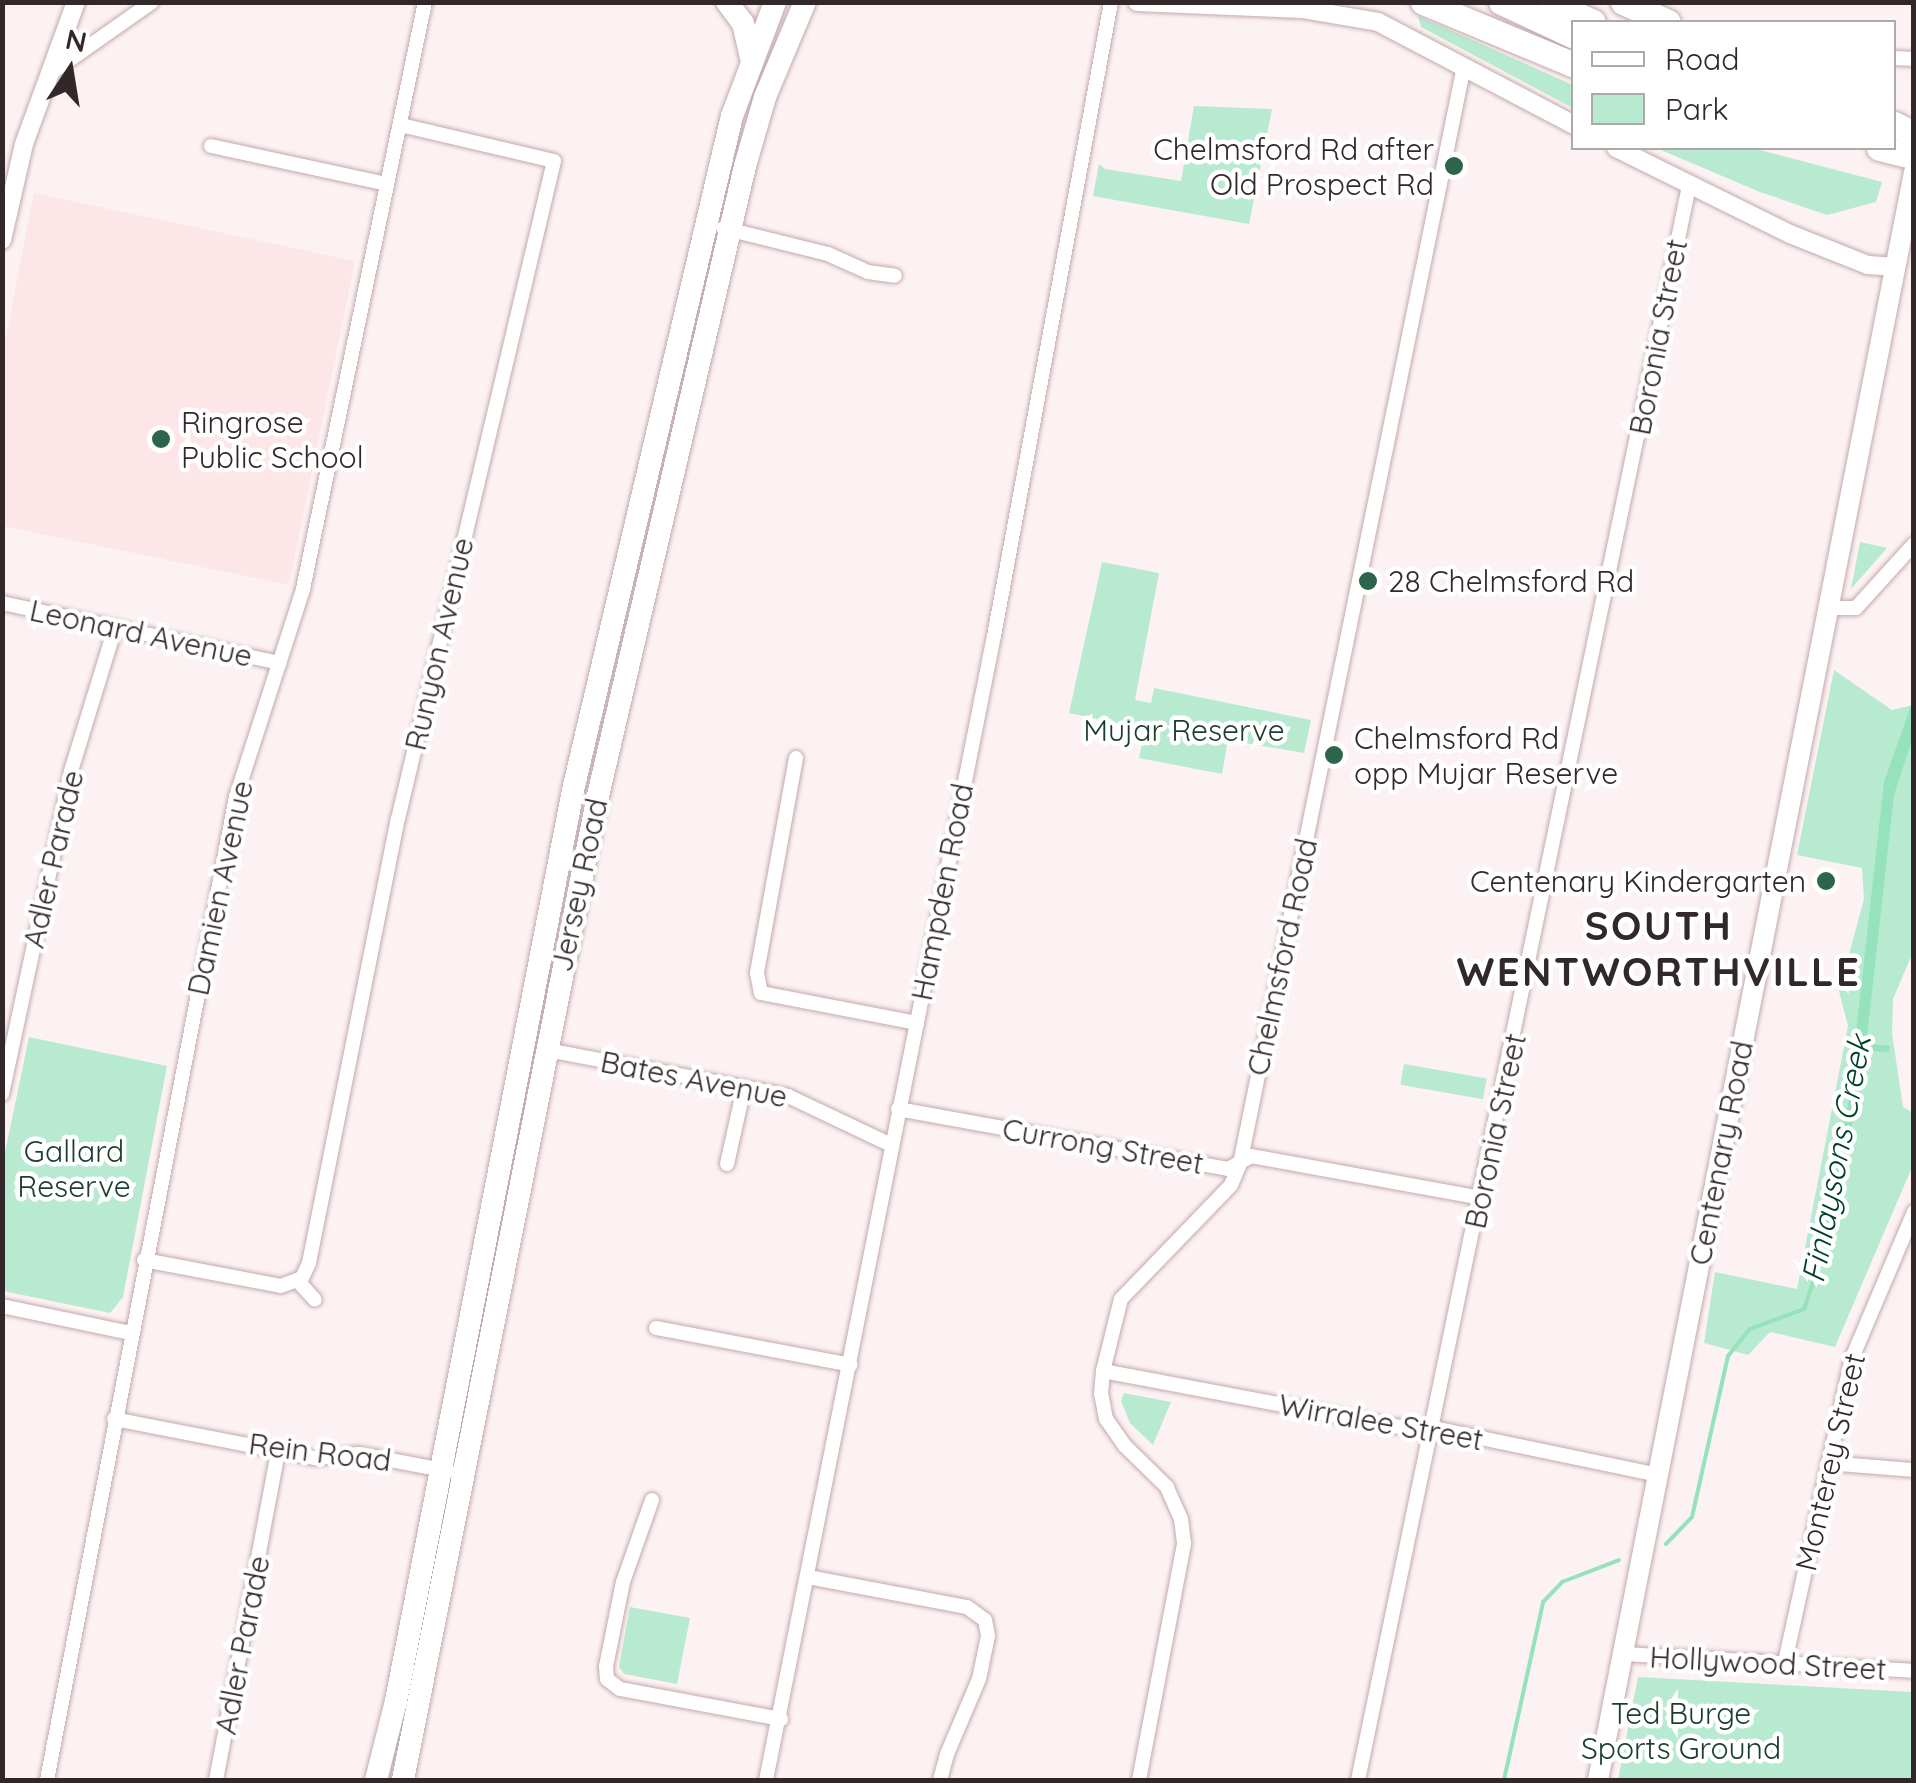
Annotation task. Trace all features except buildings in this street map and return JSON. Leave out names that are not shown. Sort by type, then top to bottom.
[{"type":"highway","points":[[727,2],[743,23],[751,57]]},
{"type":"highway","name":"Jersey Road","points":[[376,1780],[396,1701],[562,841],[705,224],[751,57],[775,2]]},
{"type":"highway","name":"Jersey Road","points":[[404,1780],[596,800],[730,230],[765,98],[804,2]]},
{"type":"highway","points":[[1423,2],[1571,64]]},
{"type":"highway","points":[[1502,2],[1571,35]]},
{"type":"highway","points":[[1549,2],[1589,20]]},
{"type":"highway","points":[[1624,2],[1664,20]]},
{"type":"main road","name":"Centenary Road","points":[[1598,1780],[1827,608],[1905,268],[1914,172]]},
{"type":"street","points":[[2,240],[24,144],[76,2]]},
{"type":"street","points":[[51,73],[152,2]]},
{"type":"street","name":"Damien Avenue","points":[[47,1780],[236,797],[305,582],[426,2]]},
{"type":"street","name":"Hampden Road","points":[[766,1780],[851,1366],[1112,2]]},
{"type":"street","points":[[1137,2],[1302,9],[1362,17],[1571,123]]},
{"type":"street","name":"Chelmsford Road","points":[[1139,1780],[1184,1543],[1181,1519],[1167,1487],[1124,1446],[1106,1419],[1101,1394],[1103,1371],[1121,1299],[1231,1184],[1240,1164],[1464,66]]},
{"type":"street","name":"Runyon Avenue","points":[[298,1281],[309,1263],[398,819],[554,161],[400,125]]},
{"type":"street","points":[[210,146],[387,184]]},
{"type":"street","points":[[1620,150],[1829,250],[1868,265],[1905,268]]},
{"type":"street","name":"Boronia Street","points":[[1358,1780],[1482,1198],[1689,186]]},
{"type":"street","points":[[705,224],[828,254],[868,272],[894,276]]},
{"type":"street","points":[[1827,608],[1856,608],[1914,544]]},
{"type":"street","name":"Leonard Avenue","points":[[2,603],[280,663]]},
{"type":"street","name":"Adler Parade","points":[[2,1094],[72,771],[116,628]]},
{"type":"street","points":[[796,758],[757,973],[761,992],[917,1023]]},
{"type":"street","name":"Bates Avenue","points":[[546,1050],[817,1106],[892,1145]]},
{"type":"street","points":[[727,1164],[744,1088]]},
{"type":"street","name":"Currong Street","points":[[898,1109],[1228,1169],[1252,1156],[1482,1198]]},
{"type":"street","name":"Monterey Street","points":[[1785,1662],[1852,1358],[1914,1212]]},
{"type":"street","points":[[144,1260],[274,1286],[298,1281],[315,1300]]},
{"type":"street","points":[[2,1306],[130,1333]]},
{"type":"street","points":[[656,1328],[851,1366]]},
{"type":"street","name":"Wirralee Street","points":[[1103,1371],[1658,1475]]},
{"type":"street","name":"Rein Road","points":[[114,1420],[324,1458],[364,1454],[466,1474]]},
{"type":"street","name":"Adler Parade","points":[[216,1780],[278,1450]]},
{"type":"street","points":[[1828,1464],[1914,1470]]},
{"type":"street","points":[[652,1500],[622,1582],[606,1666],[609,1681],[620,1689],[781,1719]]},
{"type":"street","points":[[808,1577],[972,1609],[985,1620],[988,1636],[979,1678],[946,1754],[940,1780]]},
{"type":"street","name":"Hollywood Street","points":[[1623,1654],[1914,1671]]},
{"type":"street","points":[[594,1691],[609,1681]]},
{"type":"shaded area","name":"Ringrose Public School","points":[[34,193],[355,261],[289,585],[3,526],[3,352]]},
{"type":"shaded area","points":[[1913,700],[1913,737],[1894,795],[1867,1036],[1872,1044],[1890,1046],[1889,1052],[1872,1051],[1864,1057],[1829,1257],[1818,1256],[1848,1105],[1884,782]]},
{"type":"green space","points":[[1418,16],[1571,84],[1571,107],[1421,27]]},
{"type":"green space","points":[[1194,106],[1272,109],[1249,224],[1093,196],[1099,164],[1105,169],[1181,181]]},
{"type":"green space","points":[[1661,150],[1760,150],[1882,182],[1876,202],[1827,215]]},
{"type":"green space","points":[[1860,542],[1887,548],[1851,589]]},
{"type":"green space","name":"Mujar Reserve","points":[[1102,562],[1159,573],[1135,700],[1151,703],[1154,688],[1311,720],[1304,753],[1228,740],[1222,774],[1139,758],[1145,729],[1069,713]]},
{"type":"green space","points":[[1834,670],[1892,710],[1913,705],[1913,952],[1893,999],[1892,1033],[1903,1107],[1913,1113],[1913,1165],[1835,1347],[1770,1332],[1748,1355],[1704,1343],[1715,1272],[1797,1289],[1848,1026],[1839,991],[1864,899],[1862,868],[1797,855]]},
{"type":"green space","name":"Gallard Reserve","points":[[29,1037],[167,1066],[123,1297],[110,1313],[3,1291],[3,1162]]},
{"type":"green space","points":[[1404,1064],[1487,1079],[1483,1099],[1400,1085]]},
{"type":"green space","points":[[1124,1393],[1171,1402],[1153,1445],[1130,1423],[1121,1401]]},
{"type":"green space","points":[[630,1607],[690,1618],[677,1684],[624,1674],[619,1667]]},
{"type":"green space","name":"Ted Burge Sports Ground","points":[[1638,1677],[1913,1692],[1913,1780],[1618,1780]]},
{"type":"waterway","name":"Finlaysons Creek","points":[[1666,1544],[1692,1517],[1728,1356],[1750,1329],[1804,1309],[1823,1253]]},
{"type":"waterway","name":"Finlaysons Creek","points":[[1504,1780],[1543,1602],[1562,1582],[1619,1560]]},
{"type":"place","name":"Chelmsford Rd after Old Prospect Rd","points":[[1454,166]]},
{"type":"place","name":"Ringrose Public School","points":[[161,439]]},
{"type":"place","name":"28 Chelmsford Rd","points":[[1368,581]]},
{"type":"place","name":"Chelmsford Rd opp Mujar Reserve","points":[[1334,755]]},
{"type":"place","name":"Centenary Kindergarten","points":[[1826,881]]},
{"type":"district","name":"SOUTH WENTWORTHVILLE","points":[[1659,948]]}]
